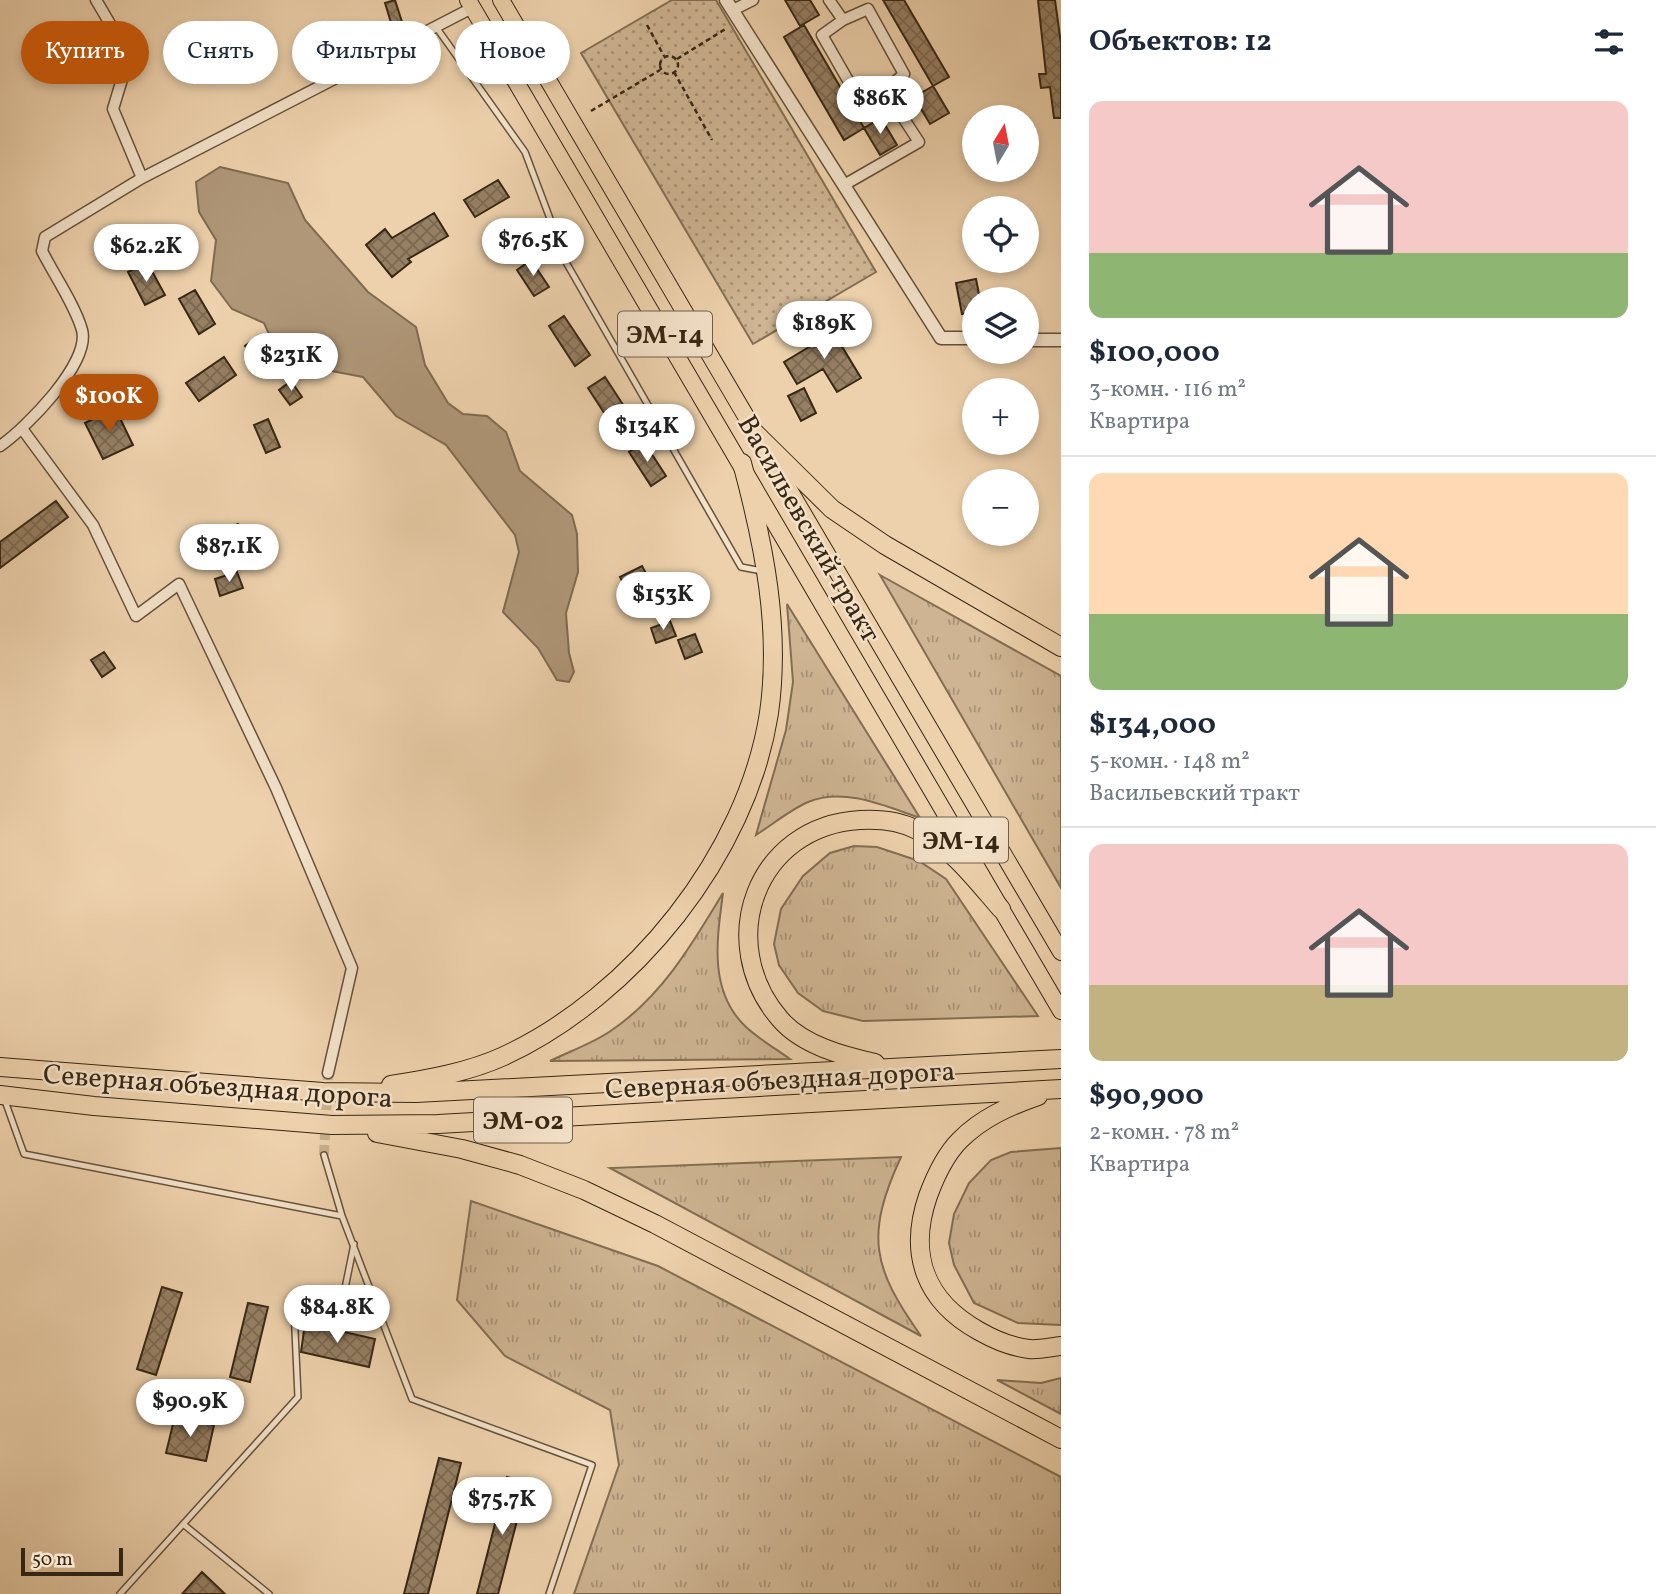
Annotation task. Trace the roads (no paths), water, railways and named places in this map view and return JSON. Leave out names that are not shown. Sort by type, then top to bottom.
[{"type":"highway","points":[[756,434],[832,509],[907,558],[1061,647]]},
{"type":"highway","points":[[323,1092],[448,1075],[503,1056],[554,1027],[604,990],[643,954],[682,909],[714,861],[740,810],[758,760],[769,713],[773,658],[772,607],[742,463]]},
{"type":"highway","points":[[920,1067],[878,1064],[845,1056],[812,1042],[782,1021],[760,991],[749,960],[748,923],[758,886],[779,855],[807,833],[839,821],[877,819],[915,829],[949,849],[1001,909]]},
{"type":"highway","name":"Северная объездная дорога","points":[[0,1067],[323,1092],[495,1091],[1061,1059]]},
{"type":"highway","points":[[1056,1089],[987,1118],[958,1142],[934,1177],[921,1215],[919,1255],[933,1293],[956,1318],[992,1338],[1029,1349],[1061,1346]]},
{"type":"highway","name":"Северная объездная дорога","points":[[2,1095],[94,1106],[332,1125],[438,1124],[1056,1089]]},
{"type":"highway","points":[[332,1125],[462,1149],[520,1165],[584,1191],[655,1224],[1061,1439]]},
{"type":"main road","name":"Васильевский тракт","points":[[501,0],[1061,952]]},
{"type":"main road","name":"Васильевский тракт","points":[[470,4],[742,463],[1061,1011]]},
{"type":"main road","points":[[781,530],[805,515]]},
{"type":"street","points":[[96,0],[129,56],[113,109],[142,178]]},
{"type":"street","points":[[753,0],[732,10],[941,338],[962,338]]},
{"type":"street","points":[[829,0],[843,20]]},
{"type":"street","points":[[441,24],[470,4]]},
{"type":"street","points":[[867,9],[904,74],[885,90],[861,103],[822,35],[843,20],[867,9]]},
{"type":"street","points":[[0,446],[23,430],[51,399],[81,350],[83,331],[42,251],[45,237],[142,178],[325,84]]},
{"type":"street","points":[[844,186],[919,142],[885,90]]},
{"type":"street","points":[[1039,340],[1061,341]]},
{"type":"street","points":[[23,430],[93,525],[136,616],[179,584],[276,788],[352,968],[328,1073]]},
{"type":"lane","points":[[441,34],[525,152],[567,264],[741,568],[766,572]]},
{"type":"lane","points":[[2,1095],[24,1154],[342,1216]]},
{"type":"lane","points":[[324,1155],[342,1216],[412,1399],[592,1465],[549,1594]]},
{"type":"lane","points":[[120,1594],[298,1397],[294,1309],[341,1308],[354,1244]]},
{"type":"lane","points":[[183,1524],[269,1594]]},
{"type":"tunnel","points":[[324,1155],[328,1073]]}]
